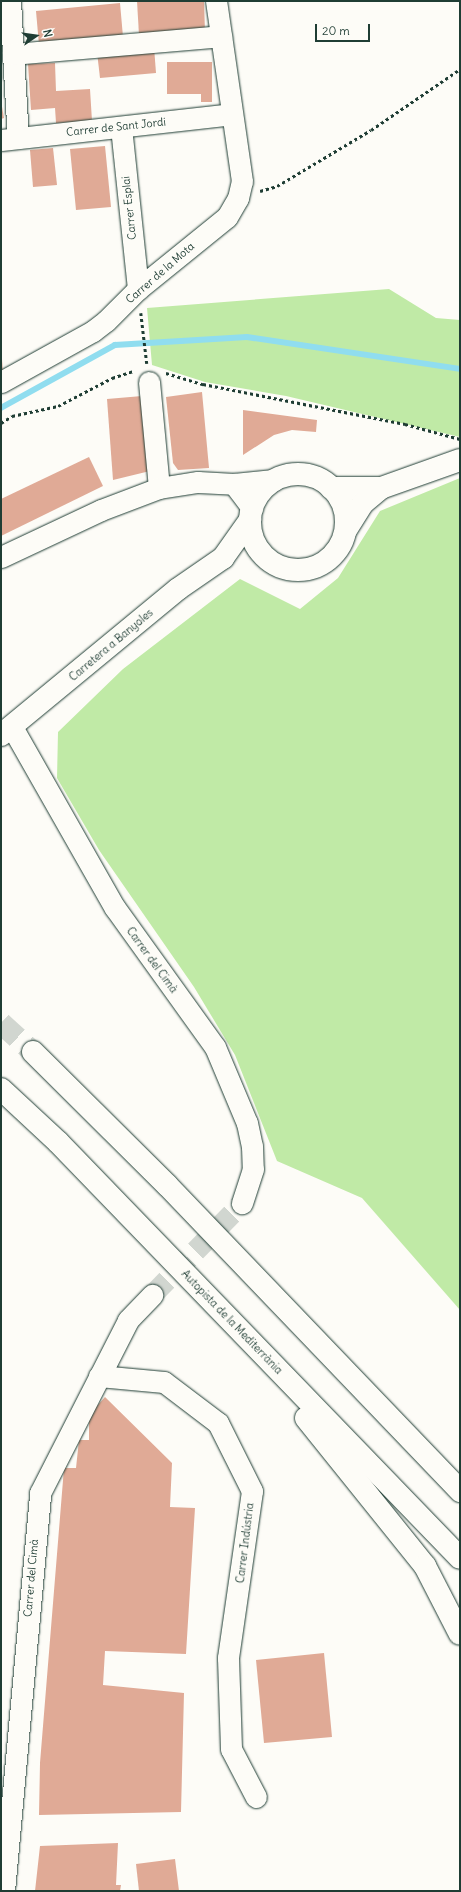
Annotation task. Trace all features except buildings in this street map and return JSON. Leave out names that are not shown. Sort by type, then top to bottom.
[{"type":"main road","points":[[331,488],[381,488],[460,460]]},
{"type":"main road","points":[[270,562],[253,541],[251,514],[258,495],[274,480],[300,474],[320,480],[331,488],[342,503],[346,530]]},
{"type":"main road","points":[[223,558],[270,562],[293,570],[317,567],[336,552],[346,530],[363,503],[381,488]]},
{"type":"main road","name":"Carretera a Banyoles","points":[[6,731],[178,589],[223,558],[251,514]]},
{"type":"main road","points":[[33,1052],[167,1185],[460,1490]]},
{"type":"main road","name":"Autopista de la Mediterrània","points":[[1,1089],[86,1171],[460,1558]]},
{"type":"main road","points":[[86,1171],[313,1426],[426,1566],[460,1634]]},
{"type":"street","points":[[10,1],[13,54],[10,139]]},
{"type":"street","name":"Carrer de la Mota","points":[[1,382],[93,332],[138,289],[227,217],[238,198],[242,181],[216,1]]},
{"type":"street","points":[[13,54],[221,36]]},
{"type":"street","name":"Carrer de Sant Jordi","points":[[10,139],[232,114]]},
{"type":"street","name":"Carrer Esplai","points":[[121,127],[138,289]]},
{"type":"street","points":[[149,372],[159,488]]},
{"type":"street","points":[[1,557],[100,510],[159,488],[184,483],[214,482],[234,484],[274,480]]},
{"type":"street","points":[[234,484],[251,514]]},
{"type":"street","name":"Carrer del Cimà","points":[[6,731],[115,908],[215,1047],[247,1123],[252,1146],[253,1169],[242,1203]]},
{"type":"street","name":"Carrer del Cimà","points":[[4,1891],[40,1493],[128,1320],[152,1295]]},
{"type":"street","name":"Carrer Indústria","points":[[100,1376],[164,1382],[176,1391],[218,1423],[252,1491],[228,1658],[231,1749],[256,1797]]},
{"type":"path","points":[[238,198],[277,186],[371,130],[460,69]]},
{"type":"path","points":[[140,310],[149,372]]},
{"type":"path","points":[[1,422],[12,416],[58,406],[112,378],[149,372],[405,424],[460,439]]},
{"type":"green space","points":[[389,289],[436,318],[460,320],[460,437],[286,396],[205,382],[152,365],[147,308]]},
{"type":"green space","points":[[460,478],[460,1310],[362,1198],[277,1161],[235,1055],[194,987],[99,850],[57,778],[58,732],[123,669],[240,579],[300,609],[338,578],[380,511]]},
{"type":"waterway","points":[[1,408],[115,345],[247,337],[460,369]]},
{"type":"tunnel","points":[[1,1023],[33,1052]]},
{"type":"tunnel","points":[[152,1295],[242,1203]]}]
